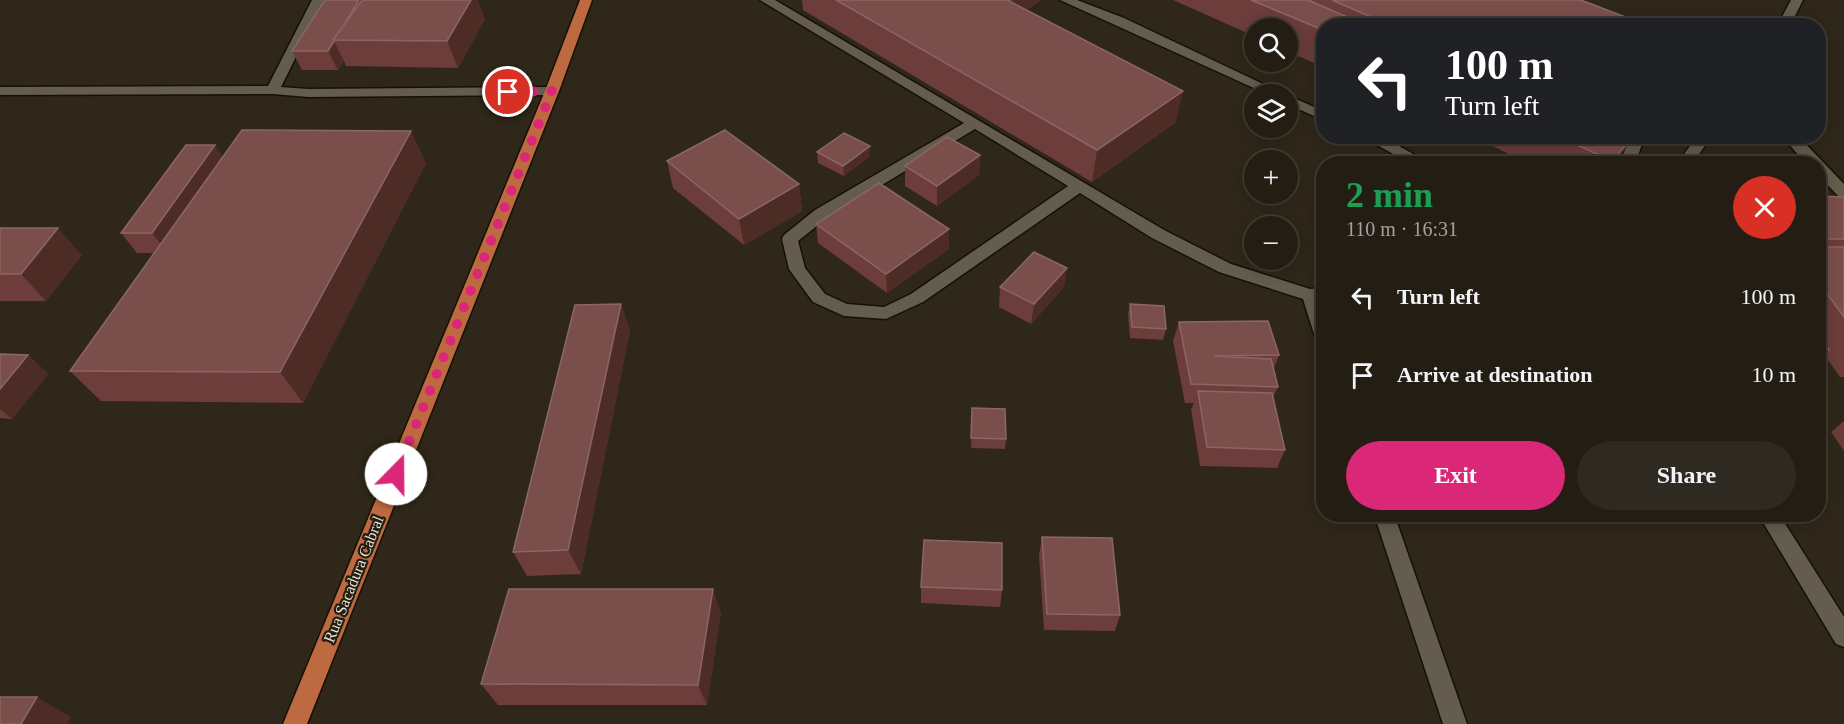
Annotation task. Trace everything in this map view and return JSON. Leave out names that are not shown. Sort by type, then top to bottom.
[{"type":"main road","name":"Rua Sacadura Cabral","points":[[296,721],[552,91],[586,0]]},
{"type":"lane","points":[[273,90],[284,63],[318,0]]},
{"type":"lane","points":[[766,0],[1158,234],[1225,268],[1316,295]]},
{"type":"lane","points":[[1066,0],[1119,21],[1255,84]]},
{"type":"lane","points":[[1787,18],[1797,0]]},
{"type":"lane","points":[[0,92],[552,91]]},
{"type":"lane","points":[[1298,104],[1316,113]]},
{"type":"lane","points":[[974,123],[821,214],[790,239],[797,269],[819,298],[844,310],[886,313],[917,298],[1078,187]]},
{"type":"lane","points":[[1384,144],[1408,156]]},
{"type":"lane","points":[[1797,144],[1808,156]]},
{"type":"lane","points":[[1826,174],[1844,193]]},
{"type":"lane","points":[[1387,522],[1455,724]]},
{"type":"lane","points":[[1773,522],[1840,626]]},
{"type":"building","points":[[325,0],[359,0],[328,51],[292,51]]},
{"type":"building","points":[[362,0],[471,0],[447,41],[333,40]]},
{"type":"building","points":[[836,0],[1007,0],[1183,91],[1097,150]]},
{"type":"building","points":[[1251,0],[1308,0],[1350,18],[1316,18],[1316,27]]},
{"type":"building","points":[[1332,0],[1581,0],[1628,18],[1374,18]]},
{"type":"building","points":[[242,130],[411,131],[280,372],[70,371]]},
{"type":"building","points":[[725,130],[799,184],[739,219],[667,161]]},
{"type":"building","points":[[844,133],[870,146],[843,166],[817,152]]},
{"type":"building","points":[[947,137],[980,155],[937,186],[905,166]]},
{"type":"building","points":[[1575,144],[1627,144],[1616,156],[1601,156]]},
{"type":"building","points":[[186,145],[215,145],[152,233],[121,233]]},
{"type":"building","points":[[879,183],[949,229],[886,274],[816,224]]},
{"type":"building","points":[[1826,196],[1844,197],[1844,239],[1826,239]]},
{"type":"building","points":[[0,228],[58,228],[21,274],[0,274]]},
{"type":"building","points":[[1826,247],[1844,247],[1844,317],[1826,292]]},
{"type":"building","points":[[1034,252],[1067,268],[1034,304],[1000,287]]},
{"type":"building","points":[[621,304],[568,550],[513,552],[575,305]]},
{"type":"building","points":[[1130,304],[1164,306],[1166,329],[1132,327]]},
{"type":"building","points":[[1268,321],[1279,355],[1214,356],[1271,359],[1278,387],[1191,384],[1179,322]]},
{"type":"building","points":[[0,354],[28,355],[0,389]]},
{"type":"building","points":[[1198,391],[1272,393],[1285,450],[1207,447]]},
{"type":"building","points":[[972,408],[1005,409],[1006,439],[971,438]]},
{"type":"building","points":[[1042,537],[1112,538],[1120,615],[1047,614]]},
{"type":"building","points":[[924,540],[1002,543],[1002,590],[921,587]]},
{"type":"building","points":[[509,589],[713,589],[698,685],[481,684]]},
{"type":"building","points":[[0,697],[37,697],[21,724],[0,724]]},
{"type":"route","points":[[396,474],[552,91],[508,92]]}]
